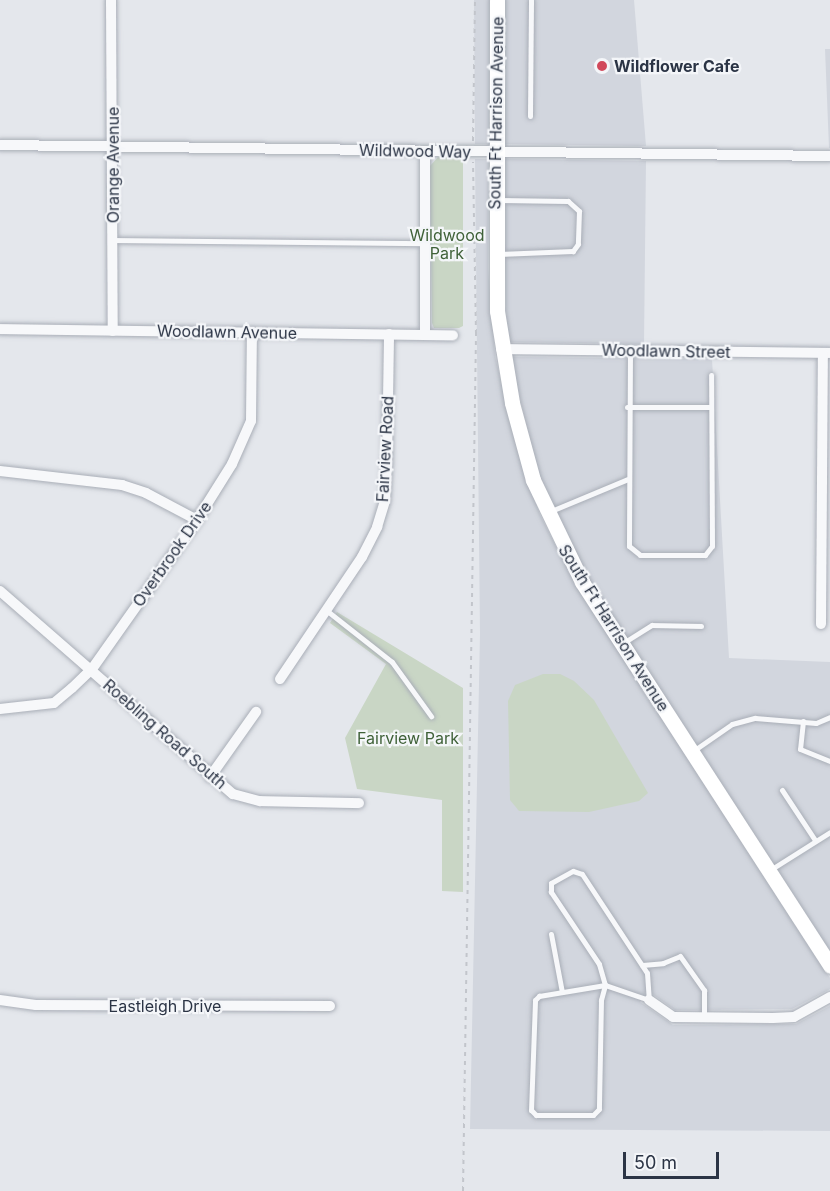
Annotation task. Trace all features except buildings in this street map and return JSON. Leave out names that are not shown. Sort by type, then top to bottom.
[{"type":"main road","name":"South Ft Harrison Avenue","points":[[497,0],[494,254],[501,349],[523,447],[546,512],[568,558],[621,644],[830,966]]},
{"type":"street","name":"Orange Avenue","points":[[111,0],[113,331]]},
{"type":"street","name":"Wildwood Way","points":[[0,145],[830,156]]},
{"type":"street","points":[[425,151],[425,334]]},
{"type":"street","name":"Woodlawn Avenue","points":[[0,329],[453,335]]},
{"type":"street","name":"Overbrook Drive","points":[[0,709],[54,704],[92,669],[196,520],[232,464],[251,421],[252,332]]},
{"type":"street","name":"Fairview Road","points":[[280,679],[362,557],[385,501],[389,334]]},
{"type":"street","name":"Woodlawn Street","points":[[501,349],[826,353]]},
{"type":"street","points":[[821,624],[826,353]]},
{"type":"street","points":[[0,471],[122,485],[196,520]]},
{"type":"street","name":"Roebling Road South","points":[[0,591],[92,669],[210,777],[233,794],[260,801],[359,803]]},
{"type":"street","points":[[210,777],[256,712]]},
{"type":"street","points":[[649,1000],[673,1017],[704,1018],[794,1017],[830,998]]},
{"type":"street","name":"Eastleigh Drive","points":[[0,1000],[36,1005],[330,1006]]},
{"type":"lane","points":[[530,116],[531,0]]},
{"type":"lane","points":[[494,254],[564,254],[578,244],[576,205],[568,201],[495,200]]},
{"type":"lane","points":[[113,240],[425,243]]},
{"type":"lane","points":[[630,351],[627,407],[628,546],[640,555],[705,555],[712,546],[711,375]]},
{"type":"lane","points":[[627,407],[711,407]]},
{"type":"lane","points":[[546,512],[628,478]]},
{"type":"lane","points":[[325,609],[392,662],[431,716]]},
{"type":"lane","points":[[621,644],[652,625],[701,626]]},
{"type":"lane","points":[[692,752],[732,724],[747,720],[816,723],[830,717]]},
{"type":"lane","points":[[802,721],[800,749],[830,761]]},
{"type":"lane","points":[[782,790],[815,840]]},
{"type":"lane","points":[[768,870],[830,832]]},
{"type":"lane","points":[[562,992],[539,996],[535,1000],[531,1110],[536,1115],[593,1115],[599,1109],[601,1000],[605,985],[599,964],[551,892],[551,883],[573,871],[582,874],[642,964],[647,973],[649,1000],[605,985],[562,992]]},
{"type":"lane","points":[[551,934],[562,992]]},
{"type":"lane","points":[[642,964],[663,963],[680,956],[704,990],[704,1018]]},
{"type":"path","points":[[462,1191],[476,334],[472,244],[475,0]]},
{"type":"shaded area","points":[[474,0],[490,0],[489,144],[475,144]]},
{"type":"shaded area","points":[[504,0],[634,0],[646,146],[503,144]]},
{"type":"shaded area","points":[[825,49],[830,49],[830,148],[829,148]]},
{"type":"shaded area","points":[[475,159],[489,159],[488,268],[495,356],[517,449],[540,515],[576,586],[830,978],[830,989],[792,1009],[675,1010],[647,990],[640,1002],[673,1025],[796,1024],[830,1006],[830,1131],[470,1129],[480,634]]},
{"type":"shaded area","points":[[502,159],[646,161],[644,344],[507,342]]},
{"type":"shaded area","points":[[510,357],[712,359],[729,658],[830,662],[830,953],[587,578],[539,477]]},
{"type":"green space","name":"Wildwood Park","points":[[438,157],[463,157],[463,326],[459,328],[434,328],[432,323],[430,166]]},
{"type":"green space","name":"Fairview Park","points":[[337,612],[463,688],[463,892],[442,891],[442,800],[357,789],[345,738],[386,664],[330,623]]},
{"type":"green space","points":[[543,674],[560,674],[574,681],[594,700],[648,793],[639,801],[589,812],[519,811],[510,800],[508,701],[515,685]]},
{"type":"place","name":"Wildflower Cafe","points":[[602,66]]}]
